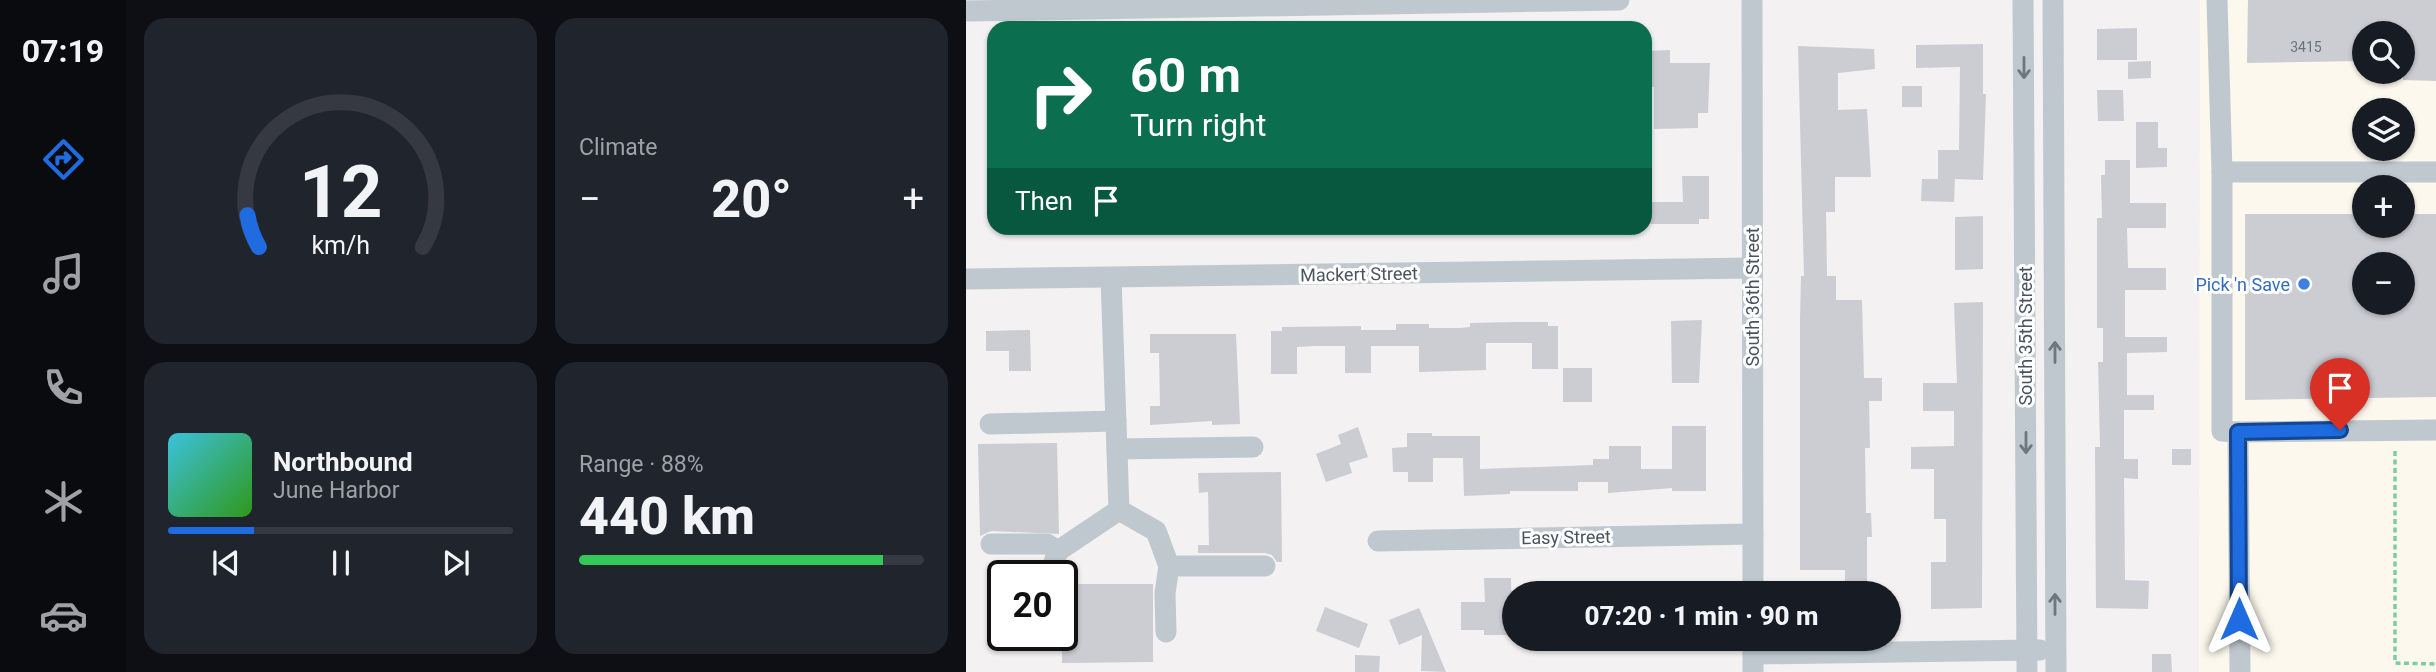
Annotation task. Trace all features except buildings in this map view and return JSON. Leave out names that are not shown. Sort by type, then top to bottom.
[{"type":"street","points":[[966,11],[1619,0]]},
{"type":"street","name":"South 36th Street","points":[[1752,0],[1753,581]]},
{"type":"street","name":"South 35th Street","points":[[2023,0],[2027,672]]},
{"type":"street","name":"South 35th Street","points":[[2053,0],[2056,672]]},
{"type":"street","points":[[2217,0],[2222,172],[2222,431],[2436,430]]},
{"type":"street","points":[[2222,172],[2436,172]]},
{"type":"street","name":"Mackert Street","points":[[966,279],[1751,268]]},
{"type":"street","points":[[1111,278],[1119,510]]},
{"type":"street","points":[[990,424],[1116,421]]},
{"type":"street","points":[[2238,432],[2239,672]]},
{"type":"street","points":[[1117,449],[1253,447]]},
{"type":"street","points":[[1055,560],[1058,551],[1119,510]]},
{"type":"street","points":[[1119,510],[1156,531],[1169,566],[1165,593],[1166,632]]},
{"type":"street","name":"Easy Street","points":[[1378,541],[1753,534]]},
{"type":"street","points":[[991,544],[1047,544],[1058,551]]},
{"type":"street","points":[[1169,566],[1265,566]]},
{"type":"street","points":[[1753,655],[2056,650]]},
{"type":"path","points":[[2395,447],[2395,663],[2436,664]]},
{"type":"shaded area","points":[[2200,0],[2436,0],[2436,672],[2199,672]]},
{"type":"place","name":"Pick 'n Save","points":[[2304,284]]},
{"type":"route","points":[[2239,619],[2238,432],[2340,430]]}]
